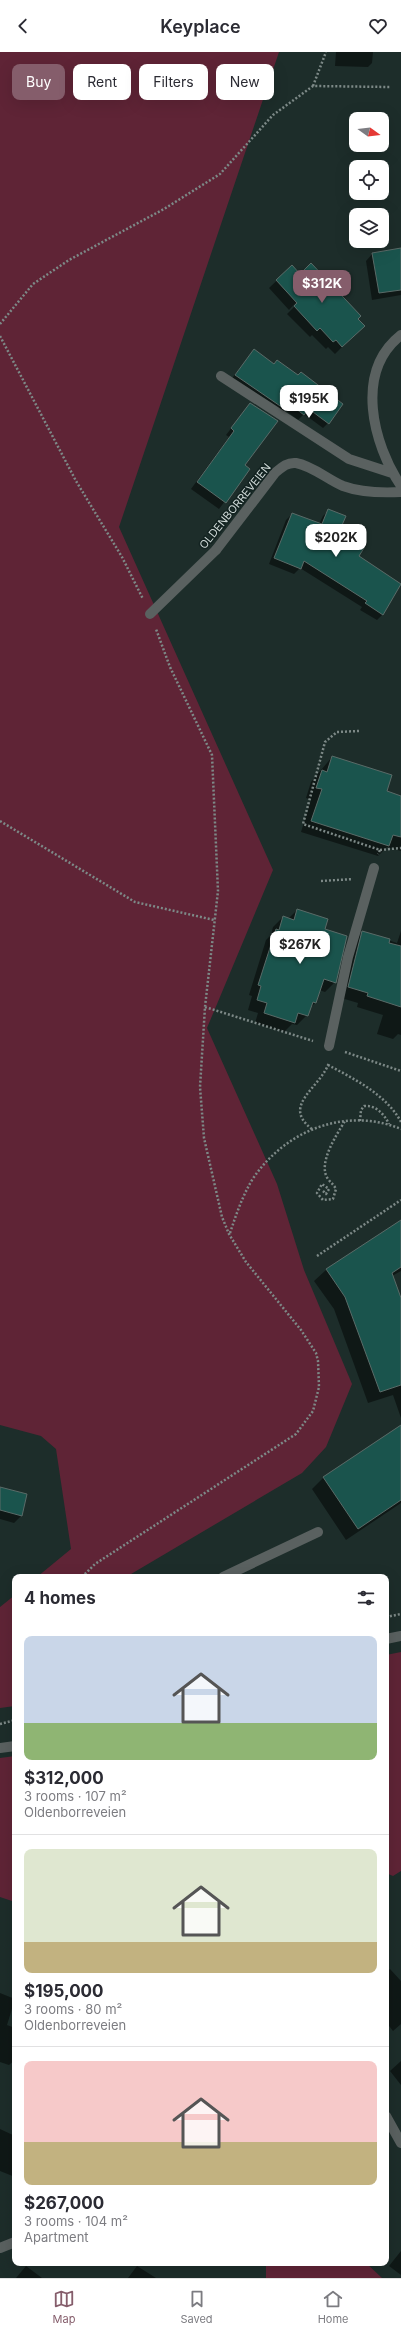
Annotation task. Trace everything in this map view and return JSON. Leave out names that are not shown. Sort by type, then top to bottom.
[{"type":"street","points":[[401,335],[384,355],[372,382],[371,393],[378,436],[392,473],[401,486]]},
{"type":"street","points":[[221,376],[349,459],[392,473]]},
{"type":"street","name":"OLDENBORREVEIEN","points":[[150,614],[216,550],[275,473],[287,464],[296,463],[304,466],[343,486],[355,490],[372,493],[401,492]]},
{"type":"street","points":[[331,1047],[348,957],[373,873]]},
{"type":"street","points":[[229,1574],[318,1532]]},
{"type":"street","points":[[389,1638],[401,1636]]},
{"type":"street","points":[[0,1748],[12,1746]]},
{"type":"street","points":[[389,2121],[401,2143]]},
{"type":"street","points":[[0,2248],[12,2243]]},
{"type":"path","points":[[0,324],[33,284],[69,260],[164,209],[220,174],[273,115],[313,86],[326,52]]},
{"type":"path","points":[[313,86],[390,87]]},
{"type":"path","points":[[0,336],[76,481],[122,557],[150,614],[170,667],[212,755],[218,891],[205,1007],[200,1088],[204,1138],[222,1217],[229,1234],[246,1262],[301,1330],[316,1353],[318,1361],[319,1387],[313,1411],[296,1434],[95,1564],[85,1574]]},
{"type":"path","points":[[359,731],[337,732],[325,742],[303,824],[380,850],[401,848]]},
{"type":"path","points":[[0,821],[135,902],[214,920]]},
{"type":"path","points":[[321,881],[373,873],[380,850]]},
{"type":"path","points":[[205,1007],[401,1071]]},
{"type":"path","points":[[312,1129],[304,1123],[300,1111],[303,1099],[324,1076],[328,1065],[331,1047]]},
{"type":"path","points":[[328,1065],[358,1081],[383,1100],[401,1122]]},
{"type":"path","points":[[360,1121],[361,1110],[364,1106],[368,1105],[379,1111],[389,1125]]},
{"type":"path","points":[[229,1234],[242,1198],[253,1180],[268,1160],[290,1141],[312,1129],[345,1121],[360,1121],[389,1125],[401,1129]]},
{"type":"path","points":[[323,1191],[326,1194],[329,1189],[322,1184],[317,1193],[323,1200],[333,1199],[336,1189],[328,1179],[327,1155],[330,1146],[345,1121]]},
{"type":"path","points":[[317,1256],[401,1200]]},
{"type":"path","points":[[389,1616],[401,1614]]},
{"type":"path","points":[[0,1724],[12,1721]]},
{"type":"shaded area","points":[[0,52],[279,52],[274,67],[274,64],[216,64],[216,100],[263,100],[119,527],[273,870],[207,1028],[277,1184],[304,1270],[352,1384],[326,1447],[302,1473],[131,1574],[41,1574],[71,1549],[56,1449],[41,1436],[0,1425]]},
{"type":"shaded area","points":[[12,1597],[12,1706],[0,1708],[0,1607]]},
{"type":"shaded area","points":[[401,1652],[401,1871],[393,1876],[389,1874],[389,1654]]},
{"type":"shaded area","points":[[12,1756],[12,1901],[0,1897],[0,1758]]},
{"type":"shaded area","points":[[266,2266],[369,2266],[382,2278],[266,2278]]},
{"type":"building","points":[[401,248],[401,290],[379,293],[372,253]]},
{"type":"building","points":[[311,263],[361,316],[358,319],[365,326],[342,347],[336,340],[333,342],[320,328],[317,331],[294,306],[297,303],[276,280],[292,265],[300,274]]},
{"type":"building","points":[[254,349],[274,364],[277,360],[298,375],[301,372],[343,404],[329,424],[309,409],[304,415],[291,405],[286,410],[235,375]]},
{"type":"building","points":[[250,403],[278,421],[245,465],[250,469],[226,503],[197,482],[234,431],[231,428]]},
{"type":"building","points":[[328,509],[346,516],[339,532],[364,548],[359,556],[401,584],[383,615],[365,603],[367,601],[304,561],[301,569],[274,558],[292,513],[322,524]]},
{"type":"building","points":[[332,756],[392,775],[387,791],[401,796],[401,837],[393,835],[389,846],[311,821],[322,789],[316,788],[322,770],[327,772]]},
{"type":"building","points":[[297,909],[328,919],[325,929],[347,936],[336,983],[324,979],[316,1003],[313,1002],[308,1016],[298,1013],[295,1023],[264,1013],[267,1003],[257,1000],[261,986],[258,985],[276,929],[279,930],[283,916],[294,920]]},
{"type":"building","points":[[362,931],[390,939],[389,943],[401,946],[401,1007],[367,996],[368,993],[348,987]]},
{"type":"building","points":[[401,1220],[401,1267],[392,1273],[401,1298],[401,1385],[380,1392],[345,1297],[326,1269]]},
{"type":"building","points":[[401,1425],[401,1500],[358,1529],[323,1477]]},
{"type":"building","points":[[0,1487],[27,1494],[22,1516],[0,1510]]}]
